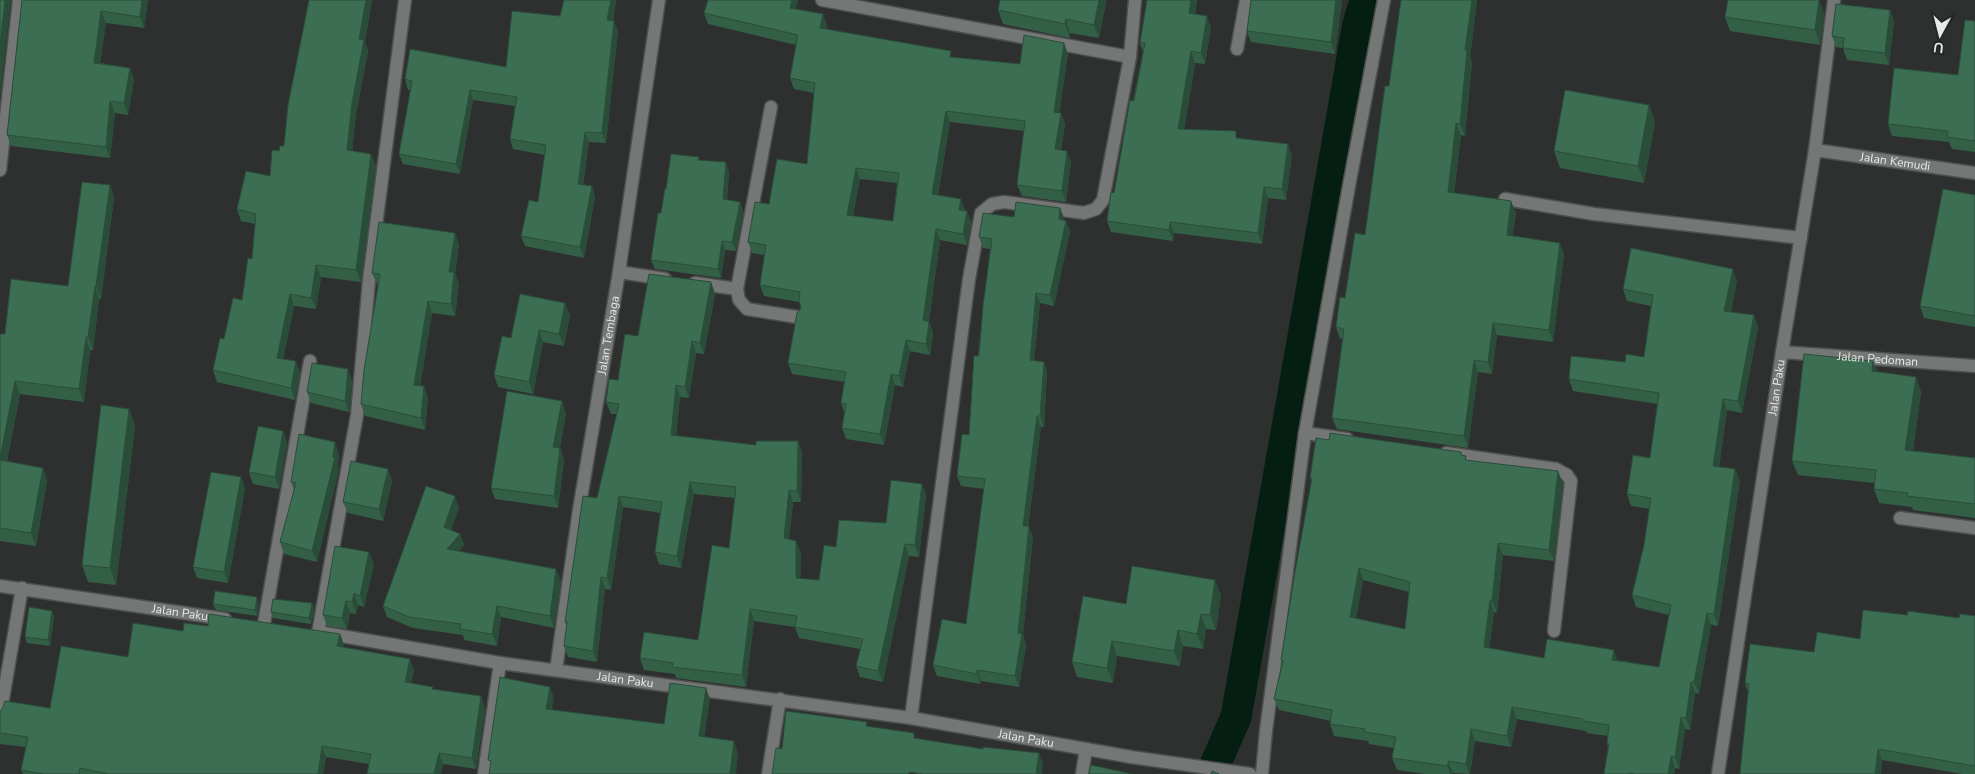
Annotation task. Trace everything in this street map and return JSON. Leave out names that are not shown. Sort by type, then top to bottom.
[{"type":"street","points":[[0,170],[19,0]]},
{"type":"street","name":"Jalan Paku","points":[[405,0],[369,280],[357,415],[314,632],[500,663],[911,718],[1131,757],[1246,774]]},
{"type":"street","name":"Jalan Tembaga","points":[[556,670],[579,510],[619,272],[659,0]]},
{"type":"street","points":[[822,0],[1130,57]]},
{"type":"street","points":[[911,718],[969,279],[981,213],[992,204],[1004,202],[1084,213],[1096,209],[1103,200],[1107,187],[1130,57],[1135,0]]},
{"type":"street","points":[[1237,49],[1246,0]]},
{"type":"street","points":[[1262,774],[1305,433],[1348,186],[1384,0]]},
{"type":"street","name":"Jalan Paku","points":[[1718,774],[1782,352],[1815,150],[1834,0]]},
{"type":"street","points":[[770,107],[737,289],[739,300],[747,309],[797,317]]},
{"type":"street","name":"Jalan Kemudi","points":[[1815,150],[1975,174]]},
{"type":"street","points":[[1505,199],[1594,214],[1801,238]]},
{"type":"street","points":[[619,272],[737,289]]},
{"type":"street","name":"Jalan Pedoman","points":[[1782,352],[1975,366]]},
{"type":"street","points":[[264,624],[310,361]]},
{"type":"street","points":[[1305,433],[1363,442]]},
{"type":"street","points":[[1431,451],[1556,469],[1566,475],[1571,481],[1554,632]]},
{"type":"street","points":[[1900,518],[1975,528]]},
{"type":"street","name":"Jalan Paku","points":[[0,586],[235,620]]},
{"type":"street","points":[[0,716],[22,588]]},
{"type":"street","points":[[484,774],[500,663]]},
{"type":"street","points":[[768,774],[780,699]]},
{"type":"street","points":[[1082,774],[1086,749]]},
{"type":"building","points":[[0,0],[5,0],[0,47]]},
{"type":"building","points":[[22,0],[142,0],[140,17],[101,11],[94,63],[130,68],[124,103],[110,101],[106,147],[7,135]]},
{"type":"building","points":[[309,0],[366,0],[359,39],[364,40],[352,103],[347,150],[371,154],[356,270],[316,265],[311,298],[290,294],[277,358],[296,361],[291,388],[213,370],[220,338],[224,339],[233,298],[242,300],[248,258],[252,259],[256,214],[237,209],[246,171],[270,176],[272,150],[279,151],[280,146],[284,146],[288,105]]},
{"type":"building","points":[[564,0],[611,0],[607,20],[614,21],[602,133],[585,132],[578,184],[592,186],[580,247],[521,236],[529,200],[538,202],[546,145],[510,139],[517,97],[470,90],[456,164],[399,154],[412,81],[405,79],[410,49],[506,67],[512,11],[560,16]]},
{"type":"building","points":[[708,0],[792,0],[790,8],[823,14],[820,28],[951,51],[950,57],[1020,64],[1024,35],[1064,43],[1054,112],[1061,113],[1055,149],[1067,151],[1062,191],[1017,185],[1025,121],[946,111],[932,194],[961,199],[959,210],[967,211],[963,234],[936,229],[923,320],[929,322],[926,344],[906,340],[899,376],[891,374],[880,434],[842,428],[846,404],[841,403],[846,372],[788,363],[797,313],[801,308],[800,292],[760,285],[766,245],[748,242],[755,202],[769,204],[777,159],[807,164],[815,83],[790,78],[798,35],[704,13]],"holes":[[[856,168],[899,173],[893,221],[847,215]]]},
{"type":"building","points":[[1000,0],[1099,0],[1094,25],[1066,19],[1065,24],[998,10]]},
{"type":"building","points":[[1147,0],[1191,0],[1189,13],[1207,16],[1201,53],[1191,51],[1178,129],[1236,131],[1236,138],[1288,144],[1282,189],[1264,187],[1258,233],[1170,222],[1169,230],[1107,221],[1111,192],[1114,193],[1130,100],[1134,101],[1145,43],[1140,43]]},
{"type":"building","points":[[1251,0],[1336,0],[1331,42],[1247,31]]},
{"type":"building","points":[[1401,0],[1472,0],[1465,50],[1467,50],[1460,124],[1456,123],[1448,192],[1511,201],[1507,235],[1560,243],[1549,330],[1493,323],[1488,362],[1474,360],[1464,436],[1332,418],[1344,329],[1336,327],[1340,297],[1345,298],[1355,233],[1365,235],[1385,86],[1389,86]]},
{"type":"building","points":[[1728,0],[1819,0],[1815,30],[1725,17]]},
{"type":"building","points":[[1836,4],[1890,10],[1885,53],[1843,48],[1844,38],[1832,36]]},
{"type":"building","points":[[1965,20],[1975,21],[1975,141],[1947,137],[1948,131],[1888,124],[1894,68],[1958,75]]},
{"type":"building","points":[[1565,90],[1649,105],[1638,166],[1554,151]]},
{"type":"building","points":[[671,154],[699,157],[698,160],[726,162],[723,199],[740,202],[732,242],[722,241],[718,269],[651,260],[658,213],[661,213]]},
{"type":"building","points":[[82,182],[110,185],[79,389],[15,381],[0,458],[0,334],[5,334],[11,279],[68,286]]},
{"type":"building","points":[[1943,189],[1975,195],[1975,316],[1920,306]]},
{"type":"building","points":[[1016,202],[1060,208],[1059,219],[1066,221],[1050,295],[1036,293],[1030,360],[1044,362],[1040,416],[1037,416],[1023,526],[1029,526],[1018,633],[1022,634],[1015,676],[977,670],[977,674],[933,665],[942,619],[966,624],[985,479],[957,476],[962,434],[969,435],[974,356],[979,356],[983,306],[992,239],[979,237],[983,213],[1014,217]]},
{"type":"building","points":[[379,222],[455,233],[449,272],[454,272],[451,304],[428,301],[414,385],[424,386],[421,418],[361,404],[364,370],[380,274],[372,273]]},
{"type":"building","points":[[1631,248],[1733,269],[1724,311],[1754,315],[1738,401],[1723,399],[1713,466],[1735,469],[1714,614],[1707,613],[1694,682],[1691,682],[1686,718],[1681,717],[1675,757],[1671,756],[1668,774],[1604,774],[1609,744],[1607,743],[1609,725],[1583,721],[1583,719],[1512,707],[1507,736],[1471,729],[1466,764],[1448,761],[1448,766],[1392,758],[1396,737],[1365,732],[1365,729],[1330,724],[1332,710],[1274,699],[1283,661],[1281,660],[1312,478],[1310,478],[1316,438],[1329,440],[1330,433],[1461,452],[1461,455],[1466,456],[1465,460],[1558,471],[1549,550],[1498,543],[1492,601],[1490,600],[1484,647],[1544,658],[1547,639],[1614,650],[1612,660],[1659,667],[1671,605],[1632,595],[1644,545],[1651,498],[1627,494],[1633,455],[1650,458],[1659,393],[1569,379],[1571,356],[1625,362],[1626,354],[1644,357],[1653,295],[1623,289]],"holes":[[[1359,568],[1410,582],[1405,629],[1350,617]]]},
{"type":"building","points":[[649,274],[711,282],[700,343],[692,341],[685,387],[676,385],[671,435],[756,445],[756,441],[798,441],[797,491],[789,490],[784,538],[796,541],[796,578],[819,580],[824,545],[836,547],[839,520],[886,523],[891,480],[922,484],[915,545],[905,544],[878,671],[856,666],[863,639],[795,627],[797,616],[750,609],[742,675],[672,667],[673,663],[640,658],[644,632],[698,640],[712,545],[729,548],[736,487],[690,482],[677,556],[655,552],[662,502],[619,496],[607,578],[601,577],[593,651],[564,646],[567,622],[565,622],[583,496],[597,498],[619,404],[606,402],[609,379],[618,380],[625,334],[638,336]]},
{"type":"building","points":[[520,294],[565,303],[559,334],[539,330],[529,382],[494,375],[502,336],[511,338]]},
{"type":"building","points":[[1804,354],[1873,361],[1872,371],[1916,377],[1905,450],[1975,458],[1975,504],[1907,496],[1908,493],[1874,489],[1876,470],[1792,461]]},
{"type":"building","points":[[312,363],[348,369],[345,401],[307,392]]},
{"type":"building","points":[[507,391],[562,401],[553,447],[560,448],[554,496],[491,488]]},
{"type":"building","points":[[101,405],[129,409],[110,568],[82,565]]},
{"type":"building","points":[[258,426],[283,431],[275,477],[249,472]]},
{"type":"building","points":[[299,434],[335,442],[333,457],[335,457],[312,551],[280,542],[296,483],[291,482]]},
{"type":"building","points":[[0,460],[43,468],[31,533],[0,528]]},
{"type":"building","points":[[351,461],[388,469],[379,509],[343,502]]},
{"type":"building","points":[[211,472],[241,477],[224,572],[193,567]]},
{"type":"building","points":[[426,486],[455,496],[444,527],[460,534],[447,549],[556,569],[550,616],[497,606],[492,634],[460,629],[461,624],[409,617],[383,606]]},
{"type":"building","points":[[335,546],[369,552],[360,596],[354,593],[352,602],[346,601],[342,618],[323,615]]},
{"type":"building","points":[[1132,566],[1215,580],[1210,615],[1201,614],[1197,634],[1178,630],[1174,651],[1112,641],[1107,668],[1072,662],[1083,596],[1126,604]]},
{"type":"building","points":[[215,591],[257,597],[255,610],[213,604]]},
{"type":"building","points":[[273,599],[312,603],[309,618],[271,612]]},
{"type":"building","points":[[29,607],[52,611],[48,640],[25,637]]},
{"type":"building","points":[[1863,610],[1907,615],[1908,611],[1959,618],[1960,614],[1975,616],[1975,766],[1878,749],[1875,774],[1740,774],[1749,684],[1745,683],[1750,644],[1814,652],[1817,632],[1860,639]]},
{"type":"building","points":[[209,614],[340,634],[337,646],[410,659],[405,682],[433,687],[432,689],[481,696],[472,758],[439,753],[434,774],[367,774],[371,754],[322,746],[318,774],[108,774],[80,768],[79,774],[44,774],[21,770],[28,737],[0,733],[0,711],[5,701],[50,708],[61,646],[128,657],[133,623],[183,631],[184,623],[208,626]]},
{"type":"building","points":[[500,677],[550,687],[546,709],[664,724],[670,683],[706,688],[699,736],[734,741],[730,774],[489,774],[491,761],[488,760]]},
{"type":"building","points":[[786,711],[867,722],[866,726],[914,733],[914,738],[983,749],[983,747],[1039,753],[1036,774],[922,774],[909,772],[909,774],[772,774],[776,748],[782,749]]},
{"type":"building","points":[[1091,765],[1132,774],[1089,774]]},
{"type":"waterway","points":[[1211,774],[1236,717],[1358,24],[1365,0]]}]
